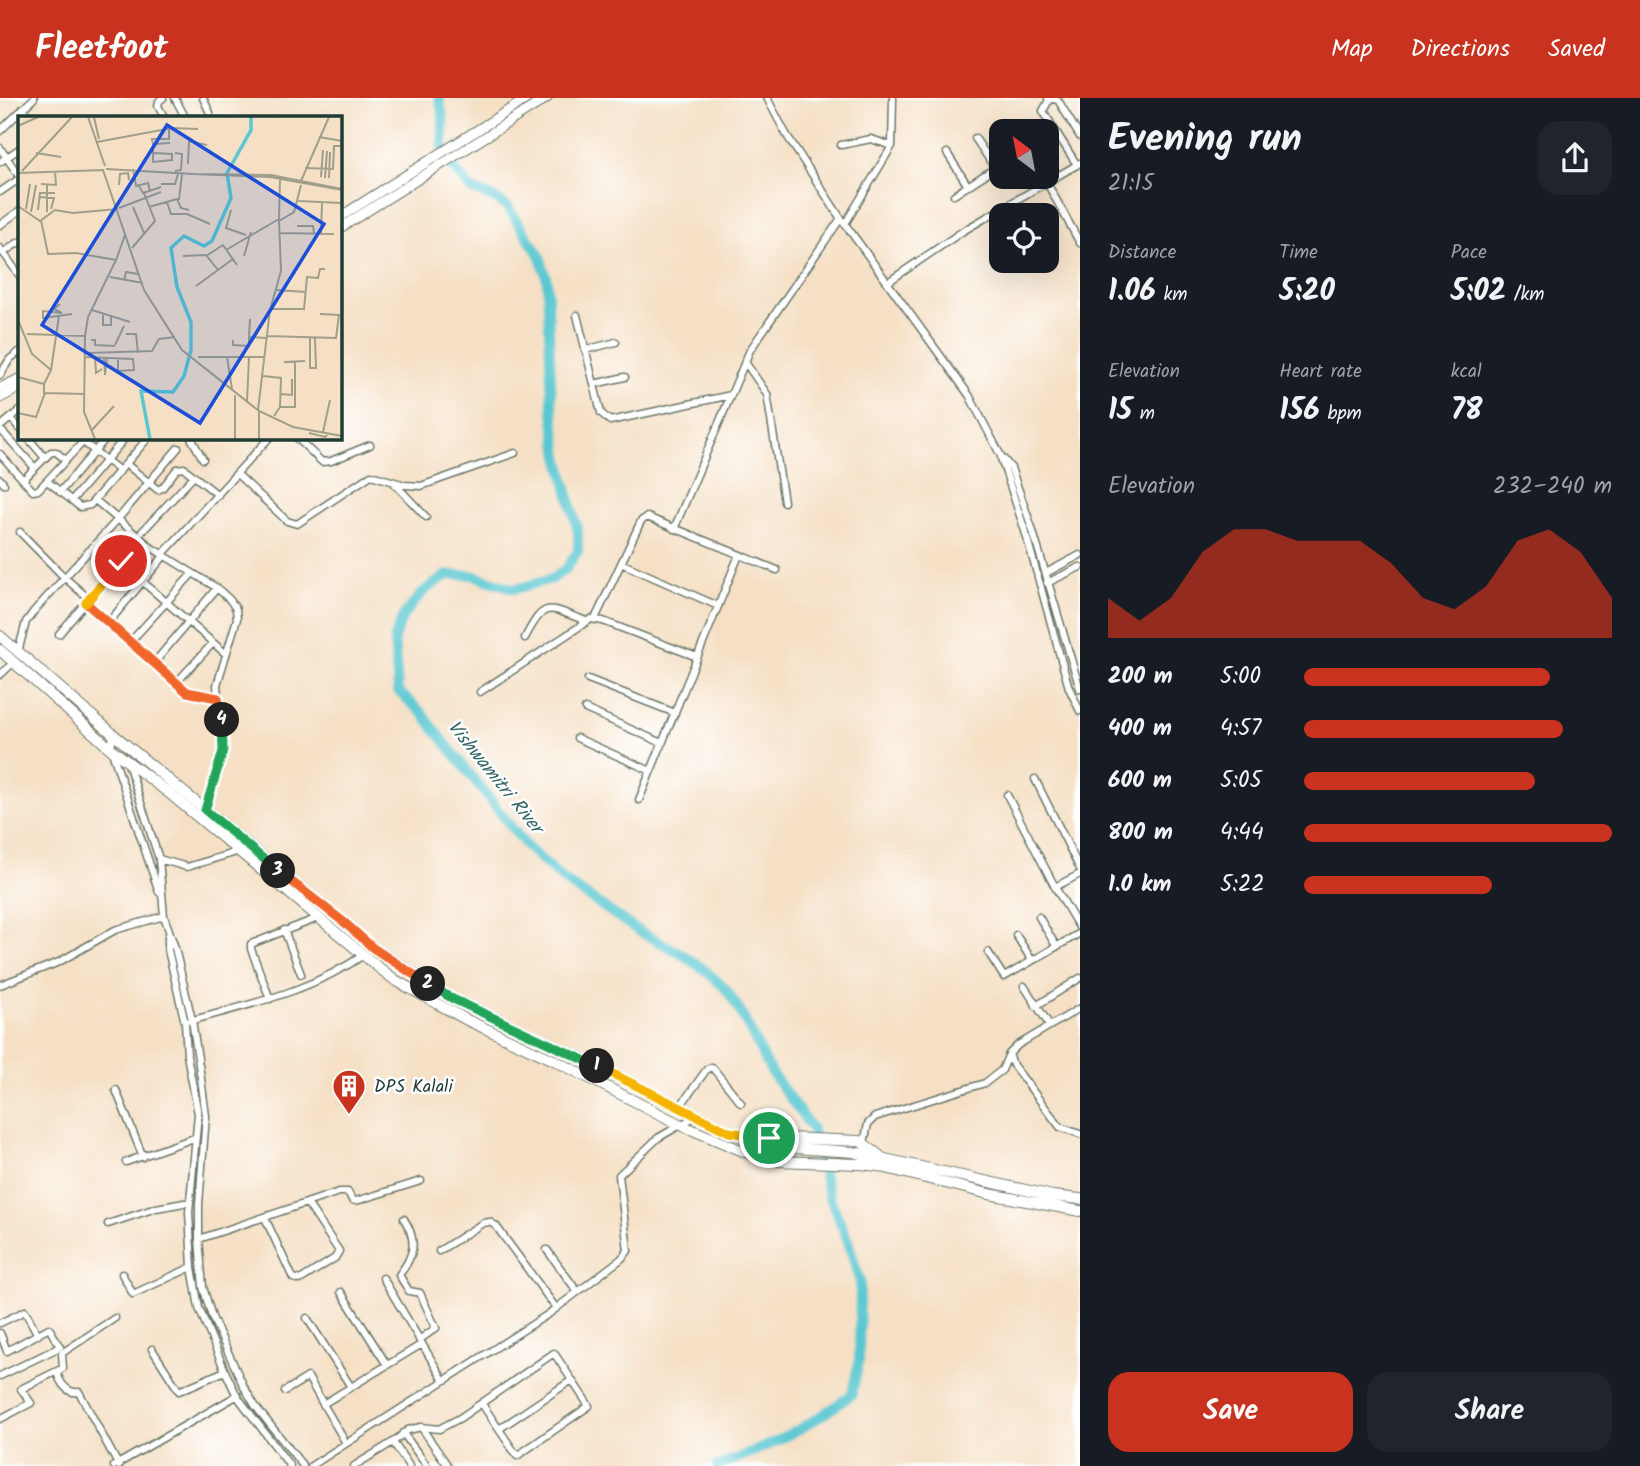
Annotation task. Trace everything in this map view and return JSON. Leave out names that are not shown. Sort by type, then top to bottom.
[{"type":"main road","points":[[0,636],[111,749],[345,923],[373,948],[453,999],[587,1061],[729,1132],[781,1143],[858,1145],[883,1158],[1053,1196],[1080,1199]]},
{"type":"main road","points":[[0,650],[18,656],[205,810],[317,918],[395,980],[467,1020],[554,1060],[681,1125],[750,1154],[777,1161],[860,1164],[989,1194],[1080,1211]]},
{"type":"street","points":[[0,131],[34,98]]},
{"type":"street","points":[[163,98],[158,103],[164,116]]},
{"type":"street","points":[[175,98],[184,116]]},
{"type":"street","points":[[203,98],[210,113]]},
{"type":"street","points":[[341,216],[528,98]]},
{"type":"street","points":[[341,227],[547,98]]},
{"type":"street","points":[[767,98],[786,134],[843,221],[969,395],[1001,456],[1014,474],[1079,684],[1069,688]]},
{"type":"street","points":[[674,529],[745,362],[760,335],[843,221],[892,146],[893,98]]},
{"type":"street","points":[[1059,175],[1078,164],[1043,111],[1048,99],[1058,100],[1080,137]]},
{"type":"street","points":[[23,108],[28,116]]},
{"type":"street","points":[[975,138],[989,155]]},
{"type":"street","points":[[841,145],[871,139],[892,146]]},
{"type":"street","points":[[0,148],[3,160],[18,177]]},
{"type":"street","points":[[3,160],[18,150]]},
{"type":"street","points":[[947,153],[968,186]]},
{"type":"street","points":[[954,195],[989,172]]},
{"type":"street","points":[[0,192],[18,179]]},
{"type":"street","points":[[888,282],[952,238],[1036,189]]},
{"type":"street","points":[[1049,189],[1080,243]]},
{"type":"street","points":[[0,225],[18,212]]},
{"type":"street","points":[[18,243],[2,251],[18,273]]},
{"type":"street","points":[[577,315],[601,413],[610,421],[731,395]]},
{"type":"street","points":[[586,350],[615,342]]},
{"type":"street","points":[[0,375],[10,359],[18,353]]},
{"type":"street","points":[[745,362],[767,394],[784,502]]},
{"type":"street","points":[[594,384],[625,377]]},
{"type":"street","points":[[0,388],[18,379]]},
{"type":"street","points":[[0,398],[18,389]]},
{"type":"street","points":[[18,412],[0,428],[35,468]]},
{"type":"street","points":[[11,418],[18,427]]},
{"type":"street","points":[[29,439],[45,458]]},
{"type":"street","points":[[60,492],[105,439]]},
{"type":"street","points":[[72,500],[124,439]]},
{"type":"street","points":[[47,481],[80,507],[85,507],[95,500],[147,439]]},
{"type":"street","points":[[192,439],[204,459]]},
{"type":"street","points":[[109,622],[163,556],[267,439]]},
{"type":"street","points":[[298,439],[322,462],[370,445]]},
{"type":"street","points":[[0,454],[31,490],[36,491],[83,442],[120,471]]},
{"type":"street","points":[[0,675],[18,656],[26,622],[177,448]]},
{"type":"street","points":[[23,480],[54,451],[66,460]]},
{"type":"street","points":[[237,474],[292,524],[301,523],[371,475],[393,482],[421,486],[515,453]]},
{"type":"street","points":[[1001,456],[1069,688],[1080,711]]},
{"type":"street","points":[[126,464],[160,489],[180,467],[218,495]]},
{"type":"street","points":[[138,536],[194,476]]},
{"type":"street","points":[[393,482],[426,517]]},
{"type":"street","points":[[95,500],[163,556],[217,589],[236,609],[237,619],[217,685],[223,751],[205,810]]},
{"type":"street","points":[[595,620],[641,521],[647,517],[777,570]]},
{"type":"street","points":[[20,532],[109,622],[176,683],[187,692],[218,698]]},
{"type":"street","points":[[639,800],[739,555]]},
{"type":"street","points":[[1046,573],[1080,555]]},
{"type":"street","points":[[59,634],[121,561]]},
{"type":"street","points":[[623,564],[718,606]]},
{"type":"street","points":[[1040,586],[1080,567]]},
{"type":"street","points":[[131,641],[192,573]]},
{"type":"street","points":[[143,582],[226,654]]},
{"type":"street","points":[[154,663],[217,589]]},
{"type":"street","points":[[525,638],[537,614],[553,609],[586,621],[595,620],[697,657]]},
{"type":"street","points":[[480,692],[586,621]]},
{"type":"street","points":[[176,683],[213,643]]},
{"type":"street","points":[[588,679],[674,713]]},
{"type":"street","points":[[585,709],[662,743]]},
{"type":"street","points":[[113,734],[111,749],[162,900]]},
{"type":"street","points":[[577,738],[651,771]]},
{"type":"street","points":[[128,762],[159,859],[168,950],[188,1021],[206,1116],[198,1204],[203,1287],[208,1307],[247,1391],[303,1466]]},
{"type":"street","points":[[1035,779],[1080,869]]},
{"type":"street","points":[[988,951],[1004,976],[1080,931],[1007,794]]},
{"type":"street","points":[[159,859],[187,867],[244,849]]},
{"type":"street","points":[[1055,887],[1080,874]]},
{"type":"street","points":[[1071,914],[1080,908]]},
{"type":"street","points":[[0,985],[59,962],[115,930],[164,916]]},
{"type":"street","points":[[1039,917],[1056,946]]},
{"type":"street","points":[[270,999],[250,946],[254,941],[317,918]]},
{"type":"street","points":[[284,930],[301,974]]},
{"type":"street","points":[[1016,935],[1031,959]]},
{"type":"street","points":[[188,1021],[270,999],[317,981],[373,948]]},
{"type":"street","points":[[1037,1006],[1080,978]]},
{"type":"street","points":[[1024,986],[1049,1027]]},
{"type":"street","points":[[858,1145],[868,1124],[875,1117],[985,1083],[1002,1070],[1012,1049],[1080,1009]]},
{"type":"street","points":[[188,1021],[187,1055],[198,1114],[189,1202],[192,1267],[201,1314],[237,1396],[290,1466]]},
{"type":"street","points":[[1009,1055],[1013,1065],[1060,1126],[1080,1134]]},
{"type":"street","points":[[679,1108],[707,1069],[712,1067],[741,1103]]},
{"type":"street","points":[[116,1090],[143,1157]]},
{"type":"street","points":[[311,1466],[556,1308],[621,1259],[628,1251],[619,1175],[658,1138],[696,1116]]},
{"type":"street","points":[[126,1162],[194,1138]]},
{"type":"street","points":[[199,1239],[345,1191],[356,1201],[421,1181]]},
{"type":"street","points":[[108,1224],[156,1208],[189,1202],[198,1204]]},
{"type":"street","points":[[265,1218],[293,1278],[300,1280],[335,1258],[339,1251],[307,1203]]},
{"type":"street","points":[[323,1404],[387,1365],[436,1328],[420,1293],[409,1292],[399,1275],[411,1259],[413,1247],[410,1228],[404,1219]]},
{"type":"street","points":[[439,1251],[483,1223],[490,1222],[496,1226],[556,1308]]},
{"type":"street","points":[[547,1250],[577,1291]]},
{"type":"street","points":[[122,1274],[134,1294],[192,1267]]},
{"type":"street","points":[[383,1278],[444,1381]]},
{"type":"street","points":[[341,1292],[387,1365]]},
{"type":"street","points":[[0,1323],[24,1311],[38,1335]]},
{"type":"street","points":[[0,1376],[61,1350],[115,1318]]},
{"type":"street","points":[[307,1318],[351,1387]]},
{"type":"street","points":[[0,1333],[7,1351],[49,1328],[61,1350],[63,1368],[21,1389],[31,1403],[0,1419]]},
{"type":"street","points":[[152,1349],[179,1391],[225,1371]]},
{"type":"street","points":[[354,1466],[363,1463],[403,1433],[421,1427],[439,1429],[482,1404],[555,1353],[589,1406],[517,1456],[482,1404]]},
{"type":"street","points":[[57,1371],[59,1382],[69,1391],[79,1392],[117,1466],[247,1391]]},
{"type":"street","points":[[285,1391],[308,1377],[346,1443]]},
{"type":"street","points":[[499,1429],[572,1380]]},
{"type":"street","points":[[421,1427],[448,1466]]},
{"type":"street","points":[[403,1433],[427,1466]]},
{"type":"street","points":[[393,1442],[409,1466]]},
{"type":"waterway","name":"Vishwamitri River","points":[[439,98],[443,117],[443,146],[453,167],[471,189],[508,207],[540,256],[547,280],[552,406],[559,456],[578,532],[578,551],[566,569],[552,579],[515,589],[472,575],[447,575],[424,591],[403,616],[394,638],[398,691],[422,713],[528,848],[565,881],[640,932],[677,951],[705,970],[726,989],[771,1072],[812,1129],[829,1196],[848,1241],[860,1282],[859,1361],[852,1394],[788,1436],[717,1466]]},
{"type":"place","name":"DPS Kalali","points":[[349,1116]]},
{"type":"route","points":[[121,561],[86,602],[187,692],[218,698],[223,751],[205,810],[373,948],[453,999],[587,1061],[729,1132],[769,1138]]}]
